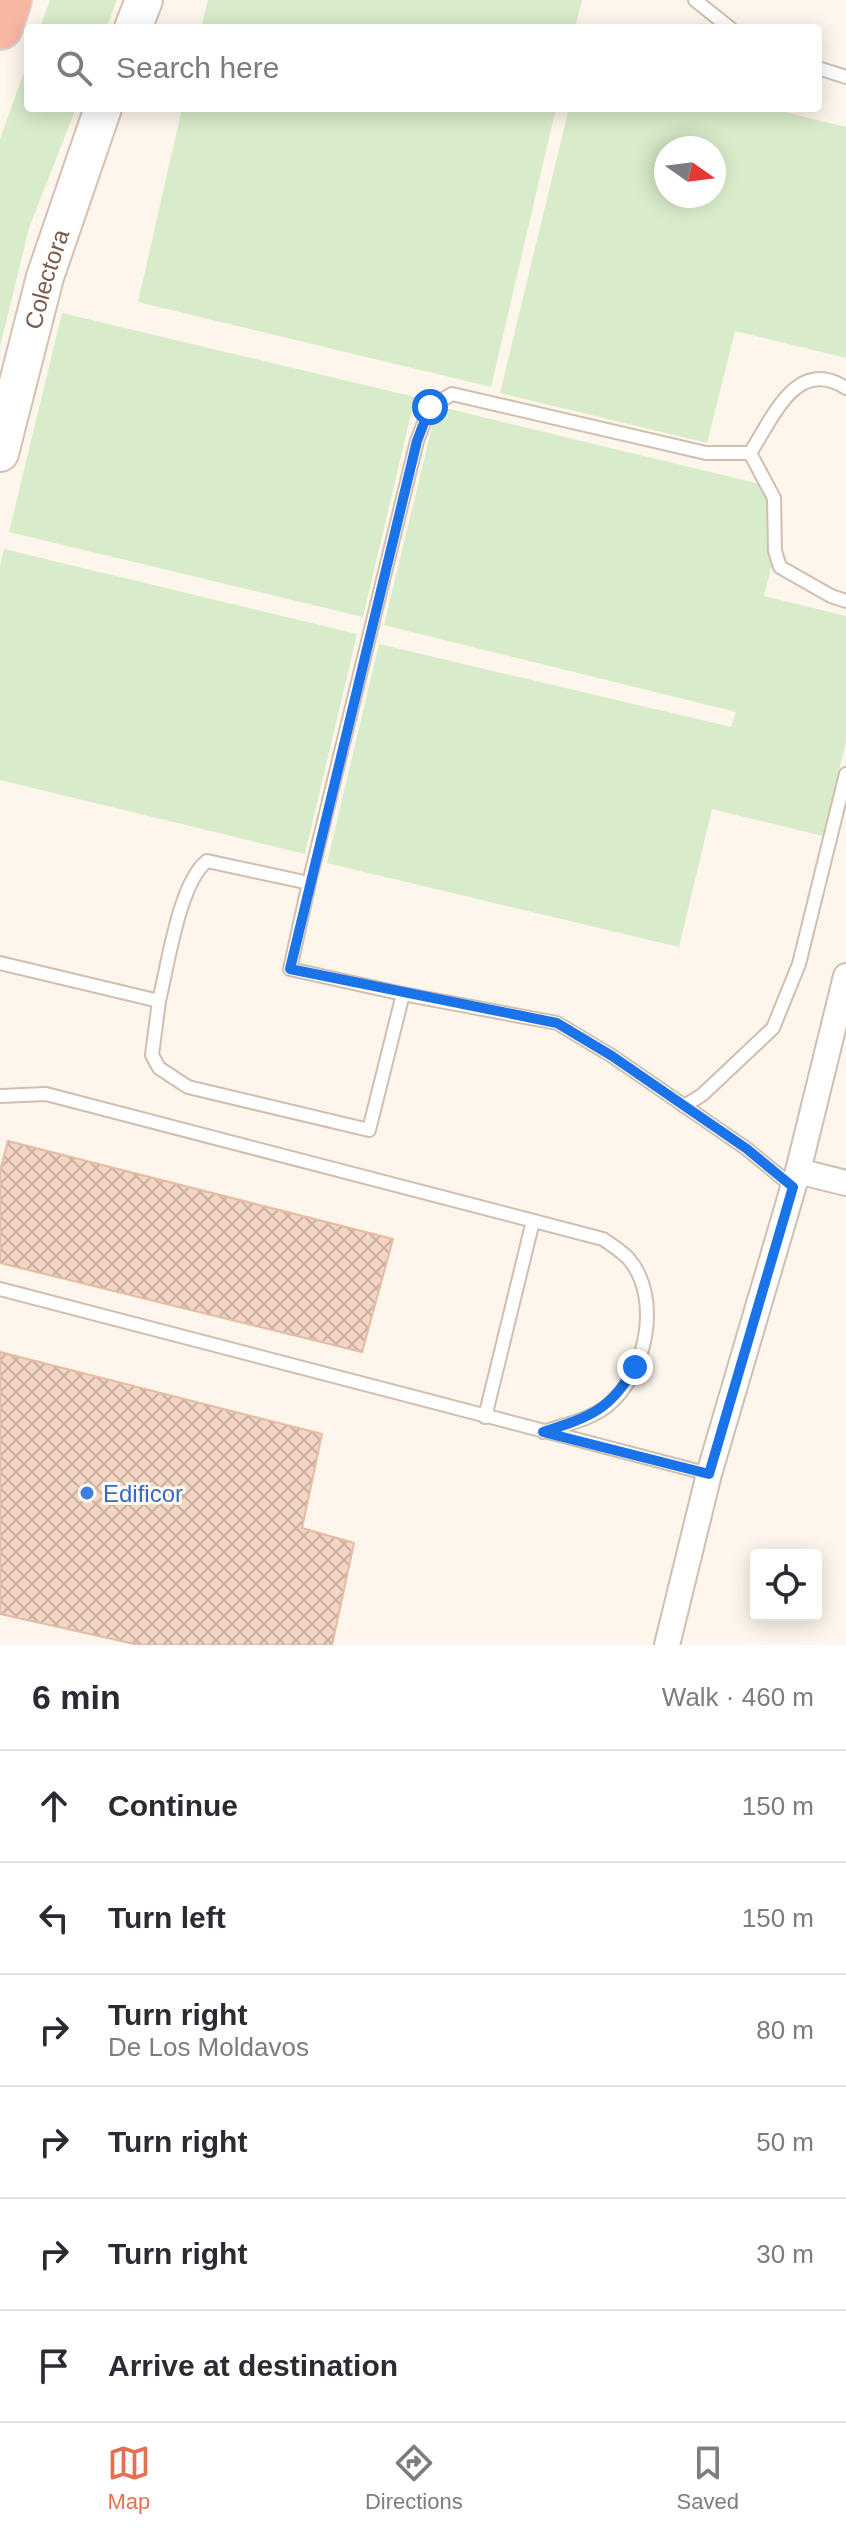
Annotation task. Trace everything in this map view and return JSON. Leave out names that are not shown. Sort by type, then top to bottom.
[{"type":"highway","points":[[0,27],[9,0]]},
{"type":"street","points":[[135,24],[144,0]]},
{"type":"street","name":"Colectora","points":[[0,453],[45,277],[102,112]]},
{"type":"street","points":[[667,1645],[709,1474],[796,1179],[846,976]]},
{"type":"street","points":[[796,1179],[846,1183]]},
{"type":"lane","points":[[695,0],[725,24]]},
{"type":"lane","points":[[822,69],[846,77]]},
{"type":"lane","points":[[750,453],[783,401],[801,382],[817,377],[846,388]]},
{"type":"lane","points":[[750,453],[706,453],[452,394],[430,407],[417,441],[290,969],[557,1023],[612,1056],[796,1179]]},
{"type":"lane","points":[[750,453],[774,498],[775,551],[780,567],[831,596],[846,601]]},
{"type":"lane","points":[[684,1106],[702,1095],[773,1028],[799,964],[846,774]]},
{"type":"lane","points":[[309,883],[207,861],[197,869],[186,897],[159,1001],[152,1055],[159,1068],[188,1087],[369,1130],[403,994]]},
{"type":"lane","points":[[0,963],[159,1001]]},
{"type":"lane","points":[[0,1096],[46,1094],[603,1239],[630,1260],[646,1302],[643,1348],[617,1396],[594,1414],[543,1432]]},
{"type":"lane","points":[[485,1417],[533,1221]]},
{"type":"lane","points":[[0,1289],[709,1474]]},
{"type":"green space","points":[[50,0],[117,0],[108,24],[41,24]]},
{"type":"green space","points":[[208,0],[582,0],[576,24],[202,24]]},
{"type":"green space","points":[[24,72],[24,112],[74,112],[29,228],[0,347],[0,139]]},
{"type":"green space","points":[[181,112],[555,112],[491,387],[138,302]]},
{"type":"green space","points":[[568,112],[784,112],[846,127],[846,358],[735,331],[707,443],[500,393]]},
{"type":"green space","points":[[62,313],[415,397],[363,617],[9,532]]},
{"type":"green space","points":[[437,406],[768,486],[775,551],[764,596],[846,616],[846,742],[823,836],[712,809],[679,947],[327,863],[379,644],[731,727],[736,712],[384,625]]},
{"type":"green space","points":[[4,549],[357,634],[305,854],[0,780],[0,566]]},
{"type":"building","points":[[8,1141],[393,1239],[362,1352],[0,1263],[0,1171]]},
{"type":"building","points":[[0,1352],[322,1434],[302,1528],[354,1543],[332,1645],[139,1645],[0,1614]]},
{"type":"place","name":"Edificor","points":[[87,1493]]},
{"type":"route","points":[[430,407],[417,441],[290,969],[557,1023],[612,1056],[747,1149],[793,1187],[709,1474],[543,1432],[594,1414],[608,1405],[635,1367]]}]
